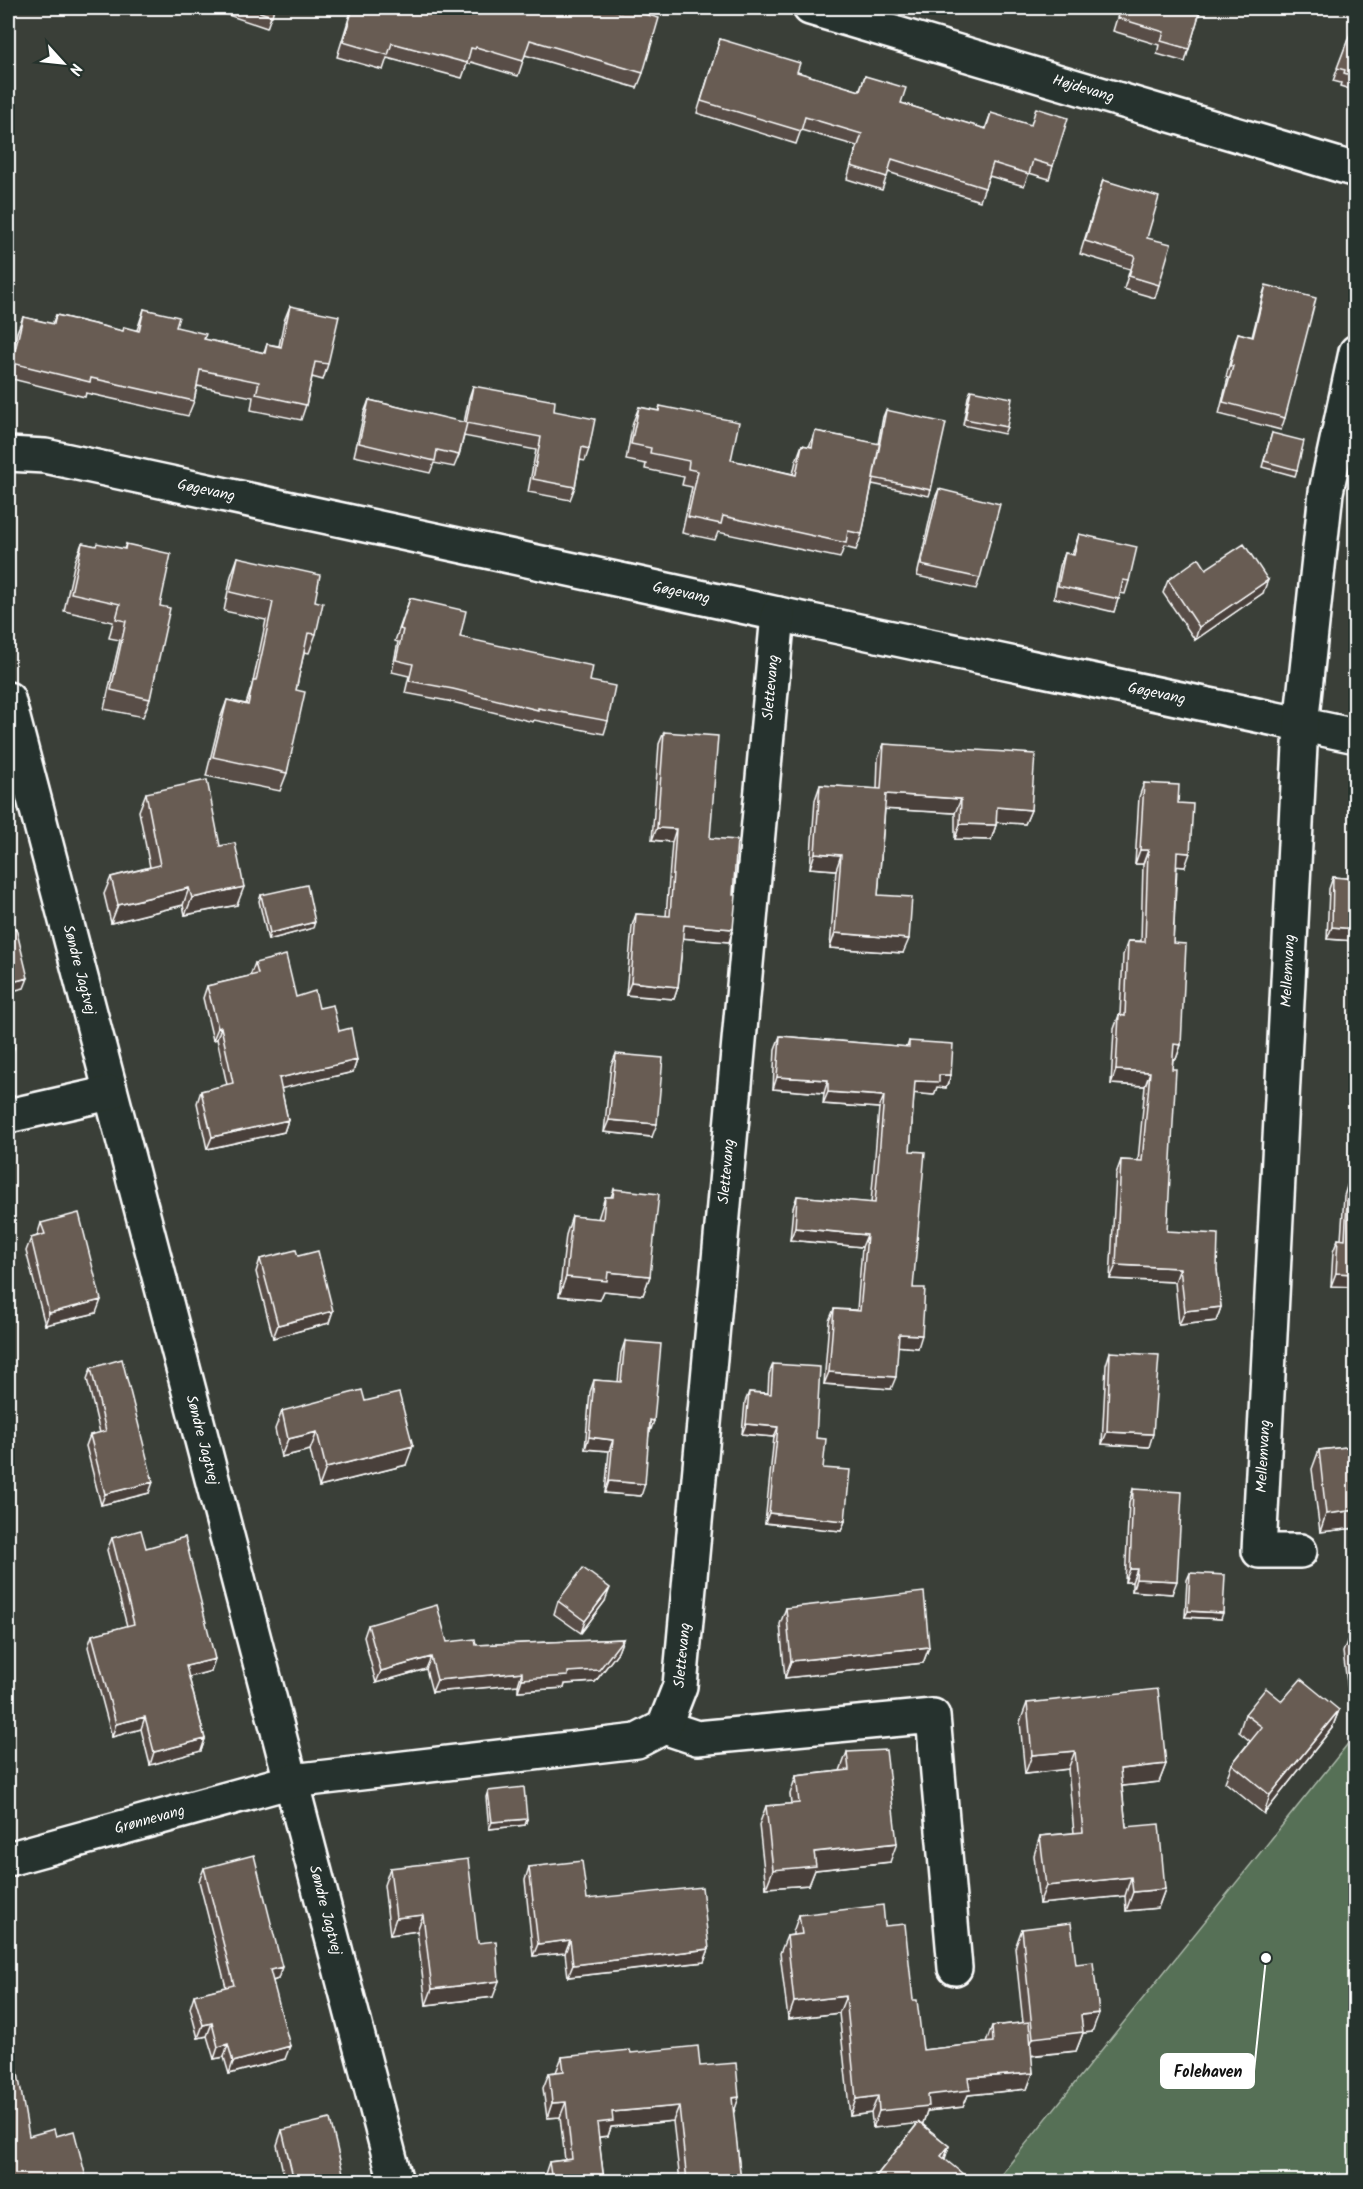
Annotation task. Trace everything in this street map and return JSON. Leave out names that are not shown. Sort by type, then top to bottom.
[{"type":"street","name":"Højdevang","points":[[810,8],[1356,170]]},
{"type":"street","name":"Mellemvang","points":[[1300,1551],[1259,1551],[1301,726],[1326,492],[1356,352]]},
{"type":"street","name":"Gøgevang","points":[[8,454],[51,458],[1356,736]]},
{"type":"street","name":"Slettevang","points":[[664,1727],[680,1686],[778,614]]},
{"type":"street","name":"Søndre Jagtvej","points":[[8,699],[396,2181]]},
{"type":"street","points":[[8,1116],[110,1093]]},
{"type":"street","points":[[291,1781],[637,1741],[664,1727],[697,1738],[933,1716],[955,1968]]},
{"type":"street","name":"Grønnevang","points":[[8,1859],[291,1781]]},
{"type":"green space","points":[[1355,1735],[1355,2181],[996,2181]]},
{"type":"building","points":[[247,8],[274,8],[272,16]]},
{"type":"building","points":[[353,8],[606,8],[621,12],[622,8],[659,18],[643,73],[530,40],[523,61],[476,47],[471,48],[467,63],[392,43],[388,55],[343,42]]},
{"type":"building","points":[[1121,8],[1201,8],[1189,49],[1161,41],[1164,32],[1118,18]]},
{"type":"building","points":[[1356,18],[1356,77],[1337,68]]},
{"type":"building","points":[[720,39],[800,63],[797,72],[860,91],[865,76],[906,88],[901,103],[986,129],[991,113],[1031,125],[1036,108],[1068,118],[1053,166],[1033,160],[1029,174],[993,163],[985,188],[892,159],[887,177],[851,166],[862,134],[805,117],[801,131],[701,101]]},
{"type":"building","points":[[1103,180],[1159,197],[1147,238],[1171,244],[1159,285],[1129,276],[1135,256],[1085,241]]},
{"type":"building","points":[[1266,285],[1316,298],[1285,418],[1223,402],[1233,366],[1230,366],[1238,333],[1253,337]]},
{"type":"building","points":[[290,306],[339,316],[328,364],[315,362],[306,405],[256,394],[259,382],[200,370],[194,401],[91,378],[90,382],[12,363],[23,317],[54,324],[56,315],[123,331],[124,327],[139,331],[144,309],[179,317],[176,327],[206,334],[204,339],[265,353],[267,344],[281,347]]},
{"type":"building","points":[[473,386],[555,401],[554,411],[595,419],[589,449],[582,447],[575,487],[533,479],[541,437],[466,423]]},
{"type":"building","points":[[971,390],[1012,398],[1007,427],[965,419]]},
{"type":"building","points":[[369,400],[467,423],[459,455],[437,450],[435,461],[359,443]]},
{"type":"building","points":[[660,406],[739,422],[731,460],[796,475],[802,445],[812,447],[815,431],[880,444],[862,534],[848,531],[846,543],[723,516],[721,524],[688,517],[698,471],[688,469],[689,461],[650,453],[651,448],[631,444],[639,407],[659,411]]},
{"type":"building","points":[[886,410],[946,423],[931,490],[873,478]]},
{"type":"building","points":[[1272,433],[1304,441],[1297,470],[1264,461]]},
{"type":"building","points":[[939,489],[1000,504],[980,578],[921,565]]},
{"type":"building","points":[[1079,534],[1137,547],[1129,581],[1123,580],[1119,599],[1058,586],[1065,553],[1074,555]]},
{"type":"building","points":[[82,543],[96,546],[97,543],[125,549],[126,544],[171,554],[160,606],[170,608],[150,699],[111,690],[126,621],[116,619],[120,604],[71,593]]},
{"type":"building","points":[[1244,544],[1268,580],[1199,627],[1168,580],[1199,558],[1206,569]]},
{"type":"building","points":[[238,557],[320,575],[315,601],[323,603],[316,634],[308,633],[296,690],[305,692],[287,773],[213,757],[227,700],[248,705],[253,681],[256,681],[273,602],[230,592]]},
{"type":"building","points":[[410,598],[466,611],[460,637],[593,666],[590,681],[615,686],[608,721],[538,708],[538,710],[453,689],[409,681],[413,664],[396,660],[403,630],[400,629]]},
{"type":"building","points":[[664,732],[718,736],[710,838],[737,840],[733,929],[684,925],[678,987],[631,982],[636,914],[670,916],[676,829],[657,828]]},
{"type":"building","points":[[884,744],[1035,754],[1031,810],[997,807],[996,825],[960,824],[961,799],[886,794],[878,895],[912,897],[909,939],[835,933],[841,855],[815,853],[820,785],[881,789]]},
{"type":"building","points":[[207,780],[220,846],[235,843],[244,887],[192,898],[189,888],[118,905],[111,877],[160,865],[146,793]]},
{"type":"building","points":[[1144,783],[1179,785],[1178,803],[1193,804],[1190,853],[1177,852],[1173,943],[1186,944],[1181,1045],[1174,1044],[1172,1069],[1176,1069],[1167,1231],[1218,1234],[1217,1270],[1221,1307],[1185,1311],[1180,1268],[1116,1265],[1121,1160],[1142,1161],[1150,1072],[1116,1070],[1119,1015],[1125,1016],[1128,941],[1145,942],[1148,850],[1140,850]]},
{"type":"building","points":[[1333,877],[1356,879],[1356,929],[1332,927]]},
{"type":"building","points":[[307,885],[315,922],[270,933],[261,895]]},
{"type":"building","points":[[8,909],[13,929],[16,928],[28,978],[8,983]]},
{"type":"building","points":[[286,955],[296,997],[315,991],[319,1008],[333,1005],[339,1031],[351,1028],[357,1060],[279,1078],[288,1120],[212,1137],[201,1091],[233,1083],[221,1027],[218,1028],[207,986],[258,974],[255,963]]},
{"type":"building","points":[[8,1021],[14,1048],[8,1050]]},
{"type":"building","points":[[780,1036],[909,1047],[909,1041],[953,1044],[951,1075],[939,1075],[939,1082],[915,1081],[910,1151],[925,1152],[913,1288],[925,1288],[922,1335],[899,1334],[896,1377],[829,1372],[834,1309],[860,1311],[867,1235],[795,1228],[797,1196],[875,1203],[884,1096],[828,1092],[828,1080],[777,1077]]},
{"type":"building","points":[[1356,1045],[1356,1114],[1352,1114]]},
{"type":"building","points":[[616,1054],[663,1058],[657,1124],[609,1120]]},
{"type":"building","points":[[1348,1183],[1356,1183],[1356,1274],[1336,1273],[1338,1239],[1345,1240]]},
{"type":"building","points":[[614,1189],[659,1194],[650,1276],[608,1272],[607,1281],[566,1277],[572,1216],[603,1219],[605,1197],[613,1197]]},
{"type":"building","points":[[79,1213],[101,1300],[49,1313],[31,1238],[45,1234],[41,1223]]},
{"type":"building","points":[[296,1250],[298,1256],[318,1251],[333,1311],[278,1325],[260,1259]]},
{"type":"building","points":[[625,1341],[661,1344],[654,1421],[650,1420],[645,1484],[609,1481],[613,1440],[589,1437],[594,1380],[621,1382]]},
{"type":"building","points":[[1110,1352],[1159,1355],[1153,1434],[1107,1432]]},
{"type":"building","points":[[122,1359],[153,1482],[105,1494],[90,1435],[106,1431],[91,1368]]},
{"type":"building","points":[[773,1364],[820,1367],[816,1438],[826,1439],[823,1468],[850,1470],[845,1521],[769,1513],[778,1427],[746,1424],[749,1392],[771,1394]]},
{"type":"building","points":[[362,1390],[365,1401],[399,1393],[413,1446],[326,1468],[317,1432],[288,1439],[282,1411]]},
{"type":"building","points":[[1356,1446],[1356,1510],[1326,1514],[1319,1450]]},
{"type":"building","points":[[1133,1489],[1182,1492],[1177,1581],[1136,1579],[1137,1569],[1130,1569]]},
{"type":"building","points":[[141,1530],[146,1548],[185,1537],[215,1659],[186,1666],[205,1739],[154,1752],[145,1717],[116,1724],[92,1635],[134,1624],[112,1538]]},
{"type":"building","points":[[583,1568],[610,1588],[585,1621],[558,1601]]},
{"type":"building","points":[[1190,1573],[1225,1575],[1223,1613],[1188,1611]]},
{"type":"building","points":[[924,1592],[929,1647],[791,1661],[786,1608]]},
{"type":"building","points":[[437,1605],[447,1642],[475,1639],[476,1645],[623,1639],[599,1670],[568,1672],[568,1676],[522,1679],[522,1672],[437,1680],[431,1657],[381,1671],[368,1625]]},
{"type":"building","points":[[1356,1638],[1356,1686],[1353,1686],[1348,1639]]},
{"type":"building","points":[[1301,1679],[1339,1710],[1270,1795],[1232,1764],[1262,1727],[1245,1714],[1266,1688],[1282,1701]]},
{"type":"building","points":[[1158,1689],[1166,1764],[1120,1769],[1126,1827],[1159,1824],[1165,1889],[1133,1892],[1131,1877],[1046,1886],[1040,1836],[1083,1832],[1075,1751],[1032,1755],[1027,1703]]},
{"type":"building","points":[[886,1750],[897,1843],[814,1852],[816,1866],[773,1870],[766,1806],[799,1803],[796,1776],[849,1770],[847,1752]]},
{"type":"building","points":[[524,1787],[527,1819],[492,1822],[488,1791]]},
{"type":"building","points":[[254,1855],[282,1967],[270,1970],[290,2046],[233,2062],[228,2044],[218,2047],[212,2023],[203,2025],[194,1995],[234,1985],[204,1868]]},
{"type":"building","points":[[468,1859],[478,1943],[496,1941],[499,1981],[432,1989],[423,1915],[396,1918],[390,1868]]},
{"type":"building","points":[[582,1861],[587,1899],[702,1887],[709,1949],[573,1965],[570,1940],[538,1944],[529,1867]]},
{"type":"building","points":[[883,1905],[885,1926],[905,1924],[913,2000],[917,2000],[923,2050],[993,2042],[992,2026],[1029,2022],[1033,2073],[968,2078],[970,2090],[928,2095],[929,2106],[879,2111],[878,2096],[856,2099],[846,1996],[794,2002],[787,1936],[802,1934],[799,1915]]},
{"type":"building","points":[[1071,1923],[1076,1964],[1093,1962],[1099,2013],[1081,2015],[1083,2032],[1033,2038],[1022,1929]]},
{"type":"building","points":[[8,2016],[29,2136],[54,2129],[56,2136],[74,2131],[87,2181],[8,2181]]},
{"type":"building","points":[[698,2046],[700,2066],[736,2063],[739,2097],[732,2098],[741,2181],[687,2181],[679,2106],[612,2112],[613,2121],[597,2123],[604,2181],[552,2181],[549,2162],[572,2159],[566,2102],[552,2103],[549,2073],[564,2071],[562,2057]]},
{"type":"building","points":[[330,2119],[345,2181],[294,2181],[282,2130]]},
{"type":"building","points":[[919,2122],[949,2146],[941,2156],[963,2174],[957,2181],[866,2181],[870,2176],[874,2179]]},
{"type":"place","name":"Folehaven","points":[[1266,1958]]}]
